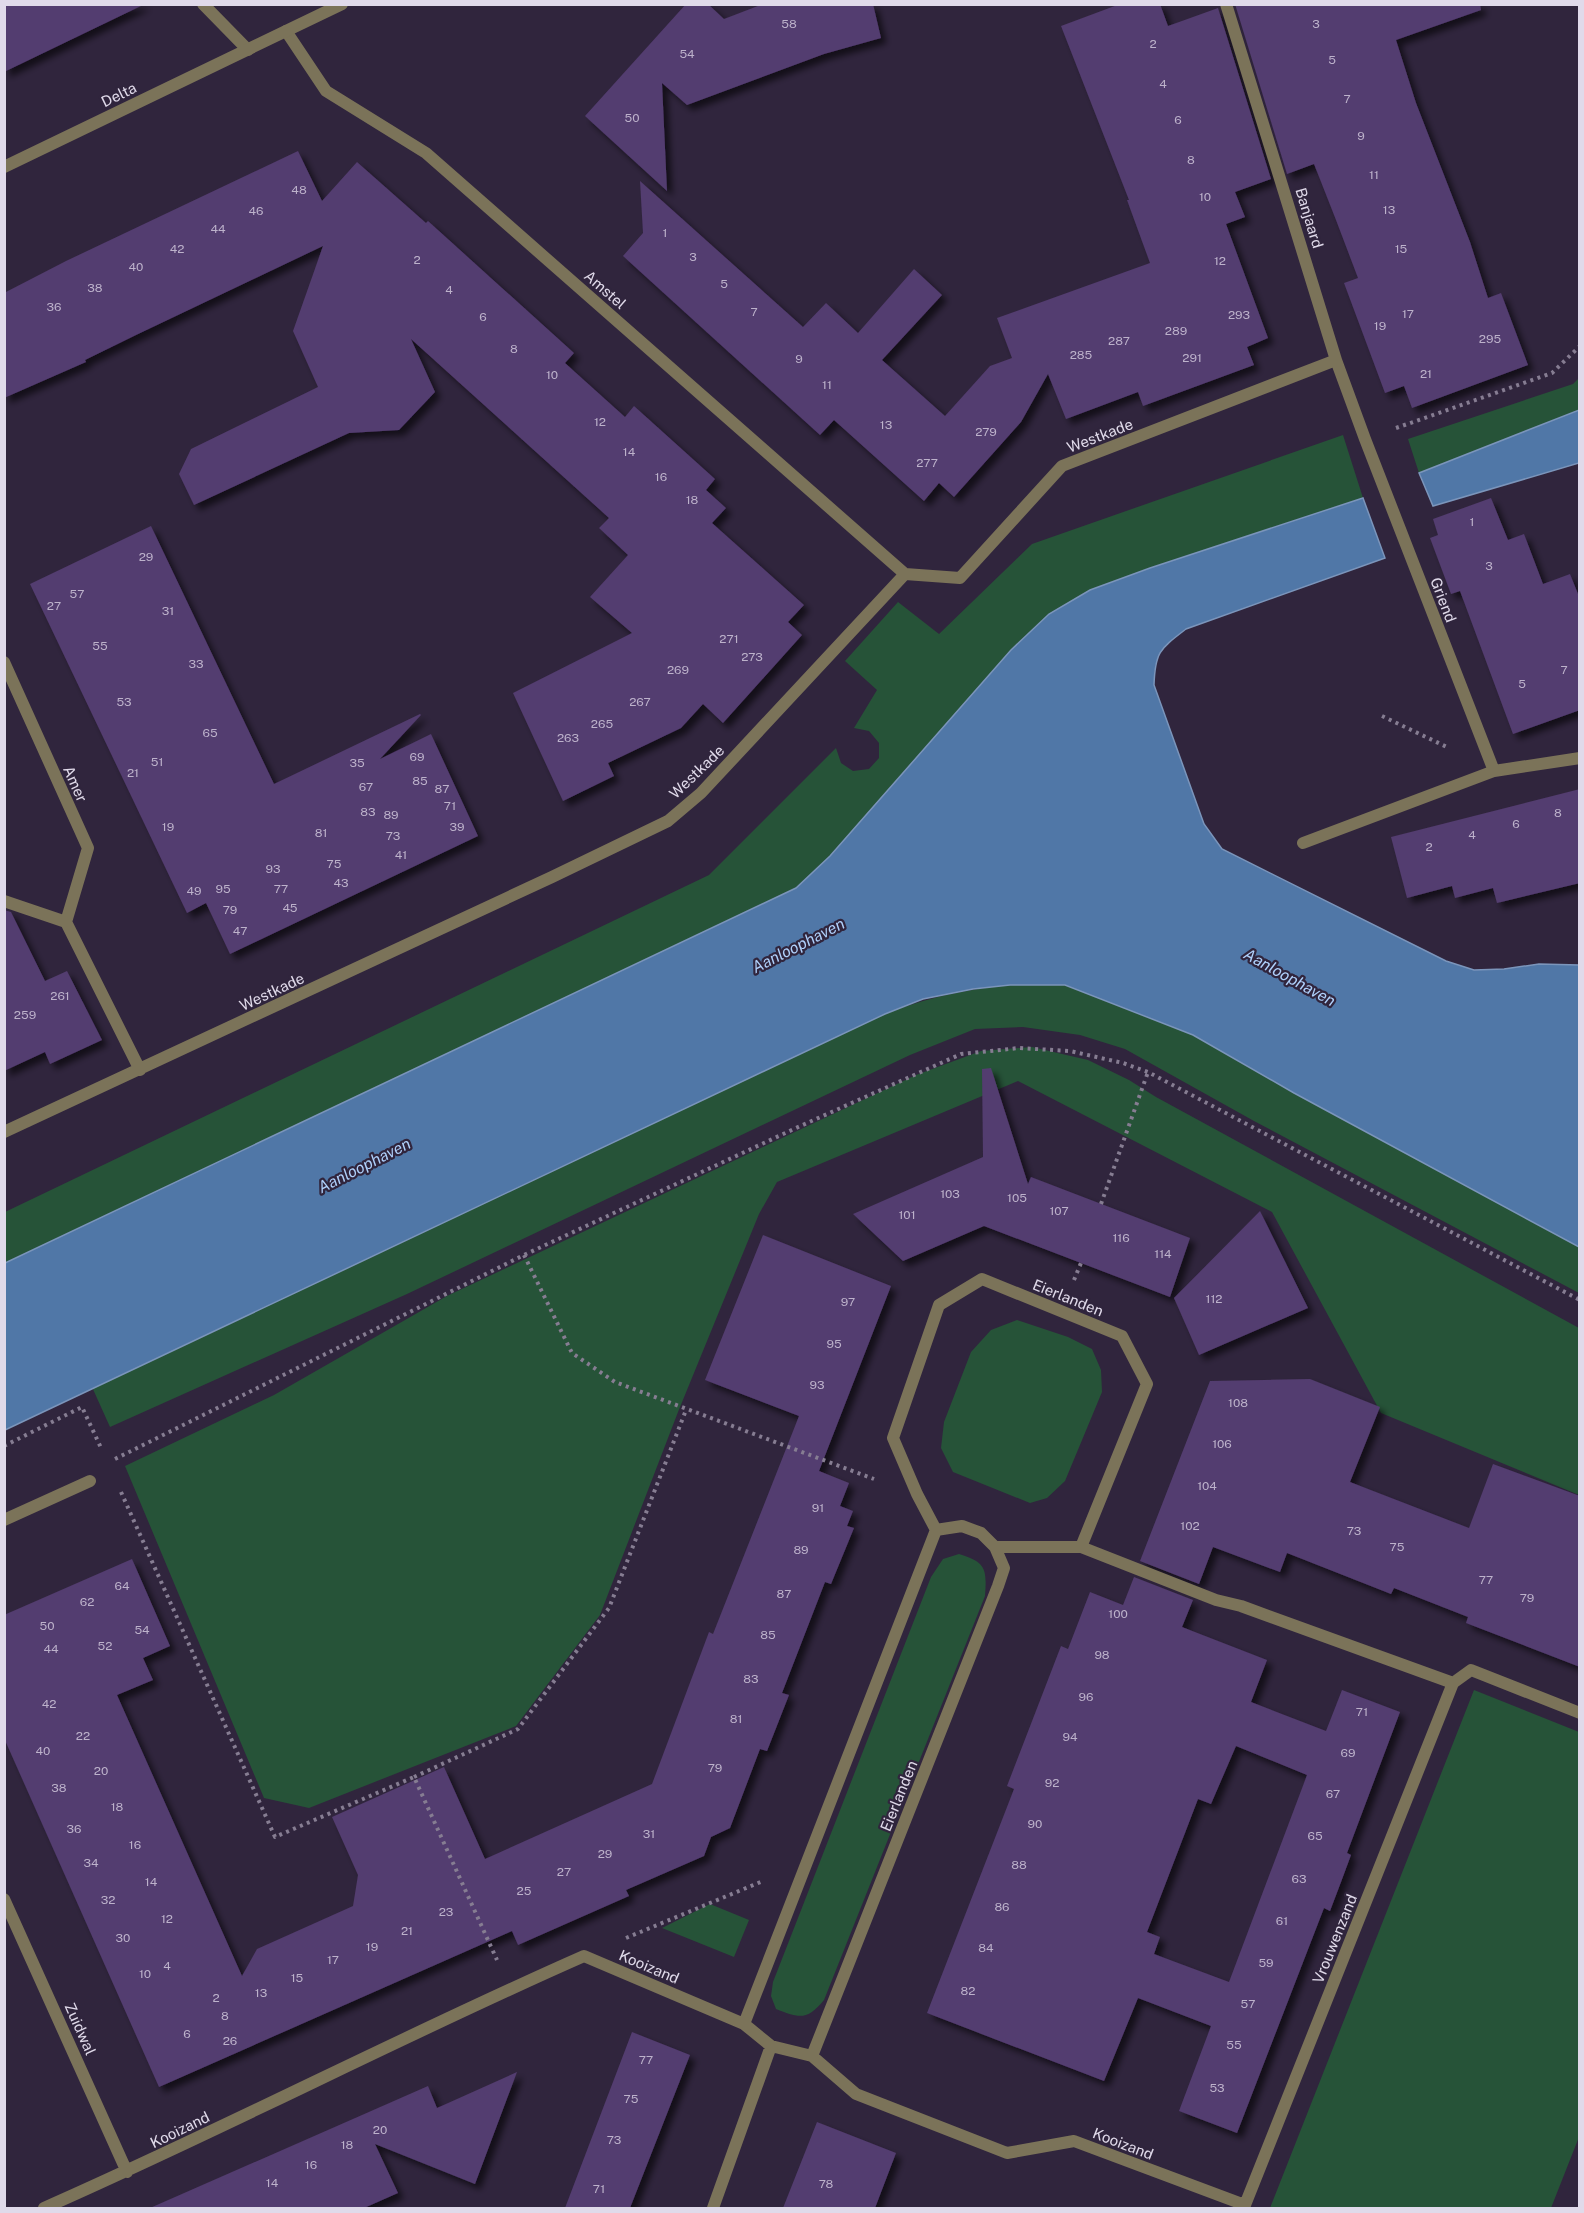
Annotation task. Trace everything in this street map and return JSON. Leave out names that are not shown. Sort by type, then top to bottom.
[{"type":"street","points":[[203,4],[248,50]]},
{"type":"street","name":"Delta","points":[[4,167],[342,4]]},
{"type":"street","name":"Banjaard","points":[[1226,4],[1336,360],[1365,440]]},
{"type":"street","name":"Amstel","points":[[286,32],[326,91],[426,153],[906,574]]},
{"type":"street","name":"Westkade","points":[[4,1132],[668,821],[701,793],[906,574],[960,578],[1062,466],[1336,360]]},
{"type":"street","name":"Griend","points":[[1365,440],[1494,771]]},
{"type":"street","name":"Amer","points":[[4,662],[88,848],[66,922]]},
{"type":"street","points":[[1303,843],[1494,771],[1580,758]]},
{"type":"street","points":[[4,901],[66,922],[140,1070]]},
{"type":"street","name":"Eierlanden","points":[[936,1530],[917,1494],[893,1438],[939,1305],[982,1279],[1122,1336],[1147,1384],[1081,1547]]},
{"type":"street","points":[[4,1520],[90,1481]]},
{"type":"street","points":[[744,2024],[804,1864],[936,1530],[962,1526],[981,1533],[995,1547],[1081,1547],[1216,1600],[1241,1606],[1453,1683],[1471,1670],[1580,1713]]},
{"type":"street","name":"Eierlanden","points":[[812,2056],[998,1586],[1004,1568],[995,1547]]},
{"type":"street","name":"Vrouwenzand","points":[[1244,2207],[1453,1683]]},
{"type":"street","name":"Zuidwal","points":[[4,1899],[127,2172]]},
{"type":"street","name":"Kooizand","points":[[44,2208],[127,2172],[510,1988],[584,1956],[744,2024],[771,2046],[812,2056],[856,2094],[1007,2153],[1074,2141],[1244,2207]]},
{"type":"street","points":[[713,2208],[771,2046]]},
{"type":"path","points":[[1365,440],[1552,373],[1580,346]]},
{"type":"path","points":[[1382,716],[1415,730]]},
{"type":"path","points":[[108,1463],[524,1254],[961,1054],[1019,1048],[1070,1051],[1123,1063],[1148,1072],[1580,1300]]},
{"type":"path","points":[[1101,1203],[1148,1072]]},
{"type":"path","points":[[524,1254],[572,1353],[615,1382],[917,1494]]},
{"type":"path","points":[[4,1446],[82,1407],[103,1453]]},
{"type":"path","points":[[117,1485],[275,1837],[518,1729],[609,1608],[686,1410]]},
{"type":"path","points":[[414,1777],[510,1988]]},
{"type":"path","points":[[584,1956],[804,1864]]},
{"type":"green space","points":[[1579,378],[1579,410],[1419,473],[1408,439],[1573,384]]},
{"type":"green space","points":[[1343,435],[1363,498],[1090,590],[1049,614],[1011,650],[830,856],[796,888],[5,1263],[5,1212],[709,875],[836,748],[841,763],[853,771],[869,769],[879,758],[879,743],[869,731],[854,728],[877,690],[845,661],[898,602],[939,634],[1032,544]]},
{"type":"green space","points":[[1010,985],[1065,985],[1193,1035],[1294,1093],[1579,1247],[1579,1293],[1254,1121],[1125,1049],[1080,1035],[1023,1027],[975,1029],[910,1055],[407,1294],[110,1427],[92,1387],[885,1014],[946,995]]},
{"type":"green space","points":[[1032,1047],[1088,1060],[1129,1080],[1156,1097],[1579,1328],[1579,1495],[1381,1413],[1272,1212],[1018,1081],[777,1182],[759,1214],[678,1412],[600,1615],[516,1726],[309,1808],[264,1798],[125,1466],[274,1395],[447,1296],[916,1075],[981,1051]]},
{"type":"green space","points":[[1017,1320],[1068,1337],[1092,1349],[1101,1370],[1102,1392],[1065,1481],[1047,1498],[1030,1503],[953,1472],[941,1448],[944,1422],[971,1352],[991,1330]]},
{"type":"green space","points":[[959,1554],[975,1560],[983,1568],[986,1579],[985,1596],[824,2000],[813,2012],[802,2016],[776,2009],[771,1996],[773,1982],[931,1577],[943,1559]]},
{"type":"green space","points":[[1474,1690],[1579,1732],[1579,2137],[1551,2208],[1270,2208]]},
{"type":"green space","points":[[710,1904],[749,1920],[734,1957],[662,1928]]},
{"type":"water","points":[[1579,410],[1579,463],[1433,506],[1419,473]]},
{"type":"water","name":"Aanloophaven","points":[[1363,498],[1385,558],[1186,629],[1161,652],[1156,665],[1154,685],[1204,824],[1222,849],[1446,961],[1474,970],[1539,964],[1579,965],[1579,1247],[1294,1093],[1193,1035],[1065,985],[1010,985],[973,989],[923,999],[885,1014],[5,1430],[5,1263],[796,888],[830,856],[1011,650],[1049,614],[1090,590]]},
{"type":"building","points":[[4,4],[145,4],[4,72]]},
{"type":"building","points":[[686,4],[708,4],[724,19],[763,4],[873,4],[881,38],[824,54],[687,105],[662,83],[667,191],[585,116]]},
{"type":"building","points":[[1120,4],[1160,4],[1168,26],[1218,8],[1271,179],[1235,192],[1245,217],[1226,224],[1268,338],[1247,347],[1254,365],[1143,406],[1138,392],[1066,419],[1048,374],[1021,422],[954,497],[939,483],[924,501],[834,420],[820,435],[623,256],[643,233],[640,181],[803,327],[826,303],[858,333],[914,269],[942,295],[882,360],[945,416],[990,366],[1012,358],[997,318],[1150,263],[1127,200],[1129,200],[1061,26]]},
{"type":"building","points":[[1235,4],[1480,4],[1481,10],[1396,40],[1416,103],[1470,242],[1488,298],[1501,293],[1528,365],[1412,408],[1404,386],[1385,393],[1344,283],[1358,278],[1336,220],[1314,164],[1287,174]]},
{"type":"building","points":[[298,151],[322,201],[357,162],[426,223],[428,221],[574,353],[565,363],[625,417],[634,406],[715,479],[706,490],[726,508],[712,523],[804,605],[788,622],[802,635],[723,723],[703,704],[681,728],[608,763],[614,776],[563,801],[513,693],[632,633],[590,597],[628,555],[599,528],[609,518],[411,339],[435,392],[399,430],[349,433],[194,505],[179,474],[191,449],[318,387],[293,331],[323,246],[136,335],[85,360],[86,362],[4,398],[4,293],[66,261]]},
{"type":"building","points":[[1491,498],[1508,540],[1524,534],[1543,584],[1570,574],[1580,599],[1580,710],[1513,734],[1460,591],[1451,594],[1430,538],[1438,535],[1433,519]]},
{"type":"building","points":[[151,526],[274,784],[420,714],[380,759],[431,734],[478,836],[230,954],[206,903],[187,913],[30,584]]},
{"type":"building","points":[[1580,789],[1580,883],[1497,903],[1493,888],[1455,898],[1452,886],[1407,898],[1391,837]]},
{"type":"building","points":[[4,910],[11,912],[45,981],[67,971],[102,1040],[50,1064],[45,1052],[4,1071]]},
{"type":"building","points":[[991,1068],[1028,1184],[1031,1177],[1190,1238],[1170,1297],[984,1226],[903,1261],[853,1214],[983,1157],[982,1069]]},
{"type":"building","points":[[1260,1211],[1308,1308],[1199,1355],[1174,1298]]},
{"type":"building","points":[[763,1235],[891,1286],[819,1471],[849,1483],[840,1506],[853,1511],[847,1526],[854,1528],[831,1584],[825,1582],[782,1693],[789,1695],[767,1751],[760,1749],[730,1828],[711,1837],[704,1856],[626,1890],[629,1896],[518,1945],[512,1931],[159,2087],[4,1738],[4,1615],[132,1559],[170,1646],[143,1658],[153,1680],[117,1695],[242,1976],[257,1949],[353,1906],[358,1875],[332,1817],[444,1767],[485,1859],[652,1784],[709,1632],[713,1634],[799,1416],[705,1380]]},
{"type":"building","points":[[1310,1379],[1380,1407],[1350,1482],[1469,1528],[1493,1464],[1580,1496],[1580,1667],[1466,1623],[1468,1617],[1394,1588],[1391,1594],[1287,1553],[1280,1572],[1213,1547],[1199,1584],[1140,1561],[1210,1381]]},
{"type":"building","points":[[1134,1577],[1193,1600],[1182,1627],[1267,1660],[1251,1702],[1326,1731],[1342,1690],[1400,1712],[1347,1853],[1351,1855],[1330,1911],[1324,1908],[1237,2133],[1179,2111],[1211,2026],[1138,1998],[1104,2081],[927,2013],[1014,1789],[1007,1786],[1061,1646],[1068,1649],[1090,1592],[1123,1605]],"holes":[[[1236,1746],[1307,1775],[1229,1982],[1154,1954],[1160,1937],[1147,1932],[1198,1799],[1211,1804]]]},
{"type":"building","points":[[632,2032],[690,2055],[630,2208],[565,2208]]},
{"type":"building","points":[[517,2072],[475,2184],[375,2144],[398,2193],[364,2208],[150,2208],[428,2086],[437,2108]]},
{"type":"building","points":[[817,2122],[896,2153],[875,2208],[783,2208]]}]
